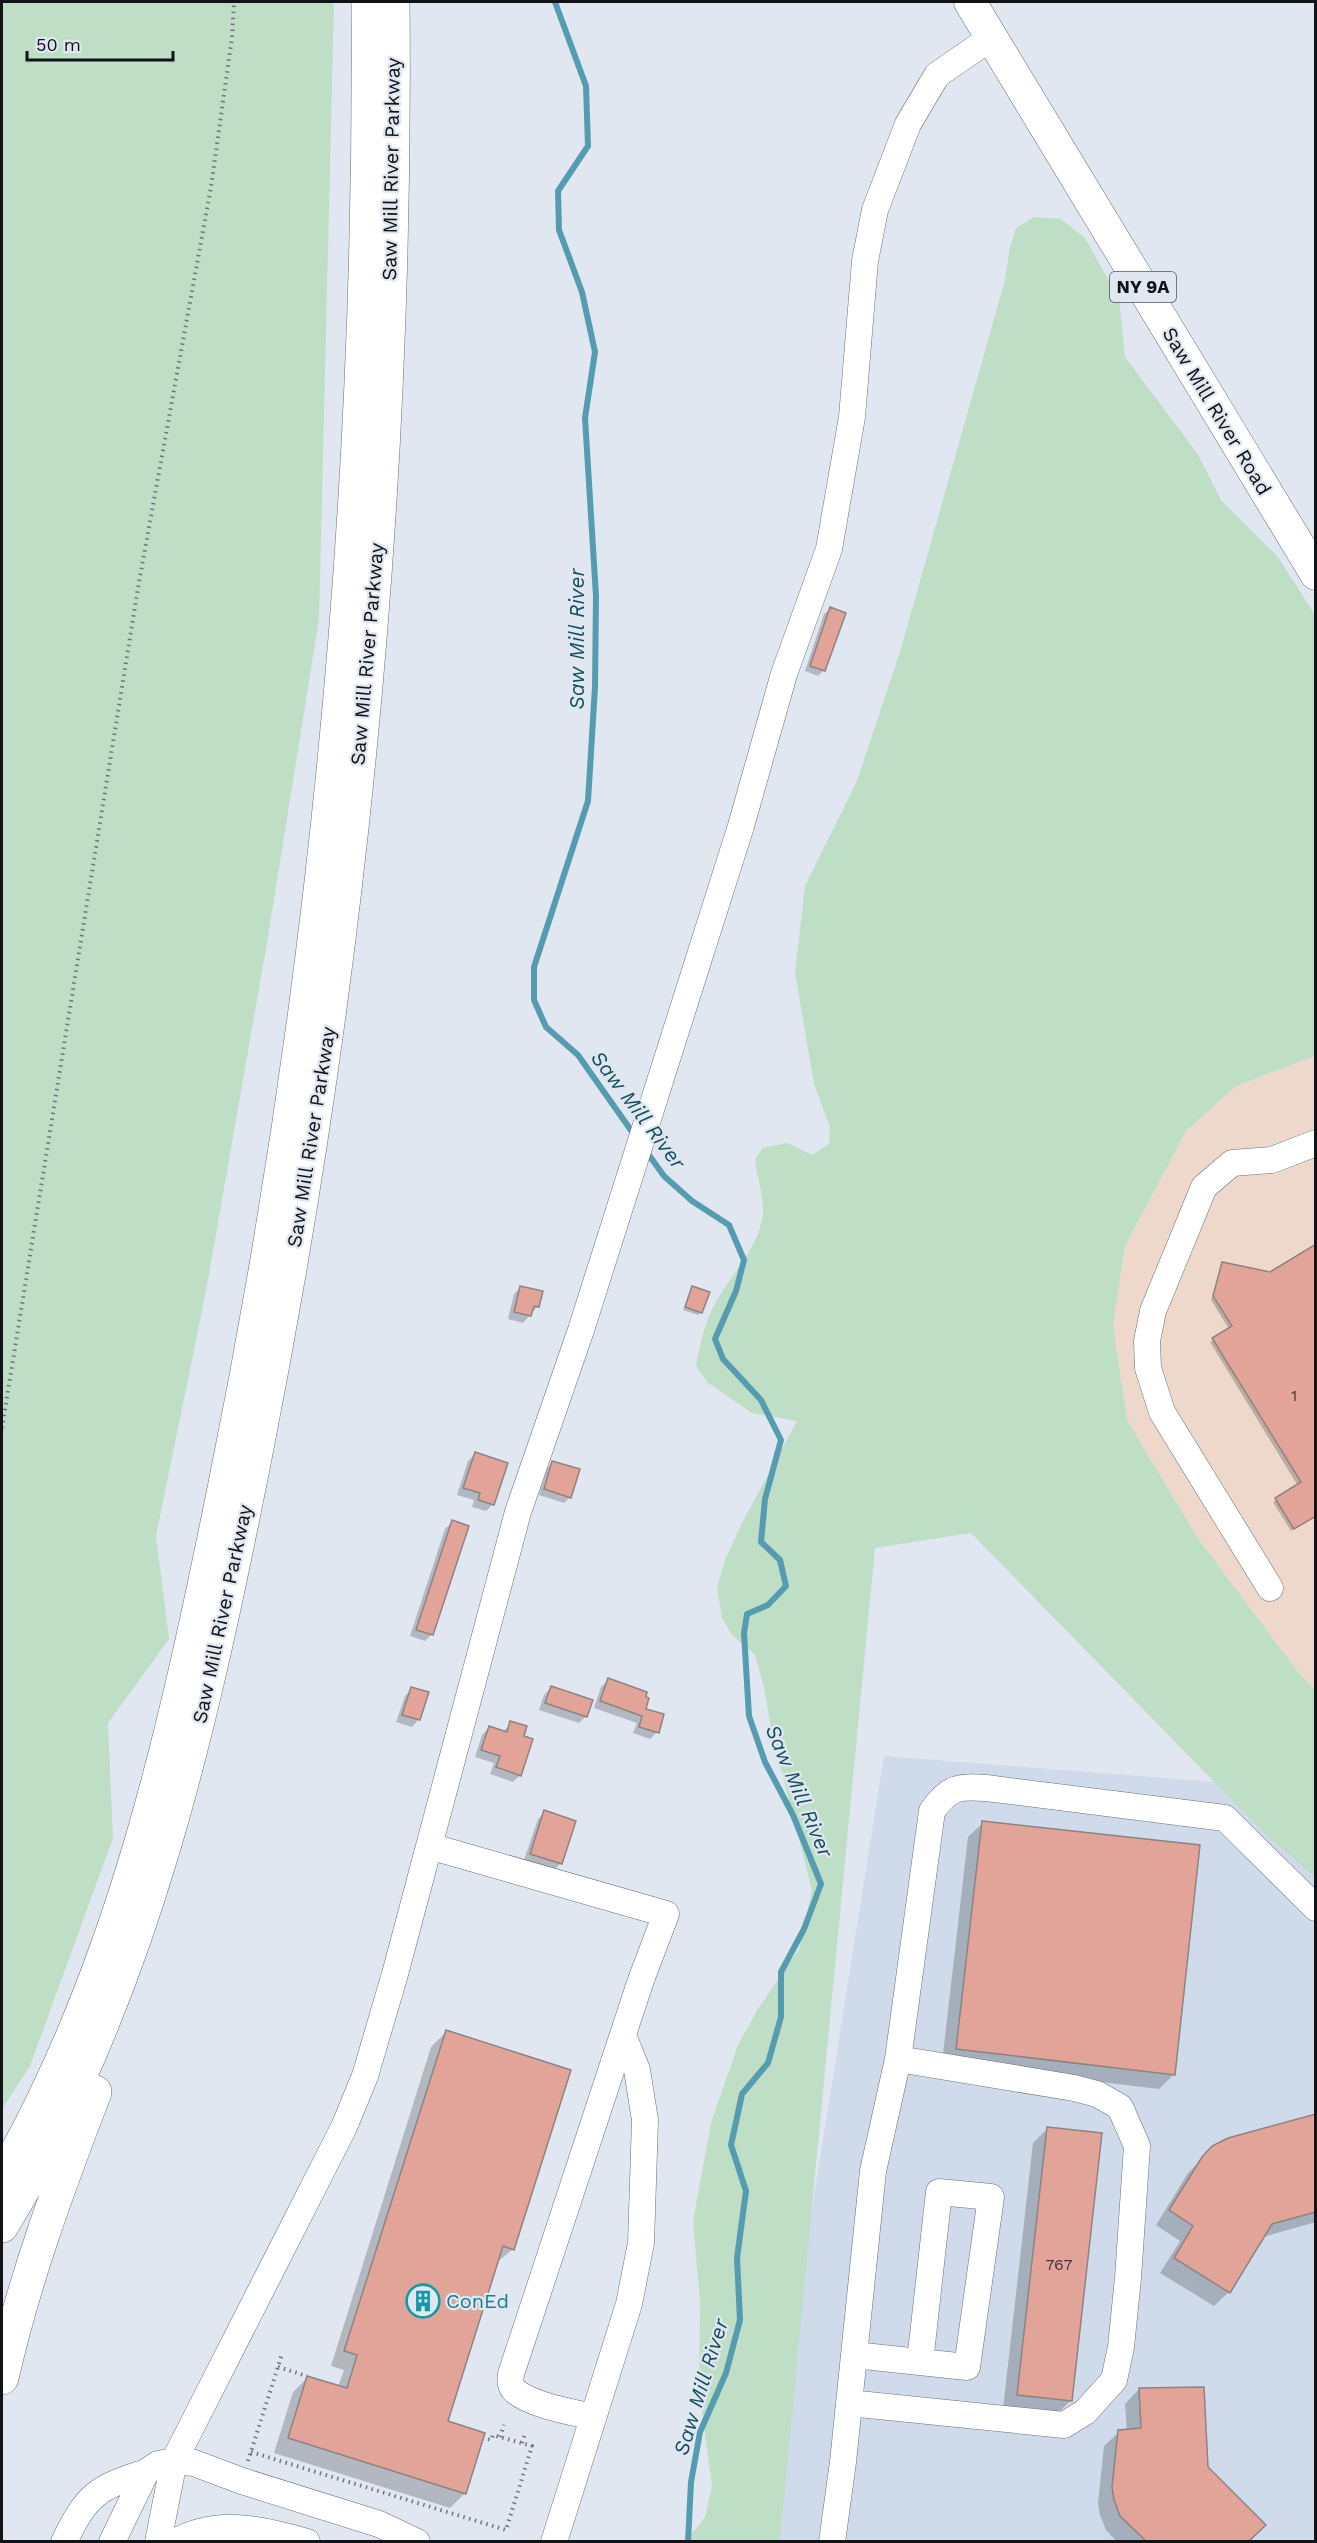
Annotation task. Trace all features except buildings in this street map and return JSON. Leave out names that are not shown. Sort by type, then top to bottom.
[{"type":"highway","name":"Saw Mill River Parkway","points":[[2,2178],[42,2101],[85,2005],[138,1852],[201,1603],[267,1258],[314,946],[349,593],[365,287],[368,2]]},
{"type":"highway","name":"Saw Mill River Parkway","points":[[2,2226],[52,2138],[82,2074],[127,1964],[158,1873],[208,1678],[269,1388],[304,1190],[333,990],[362,731],[379,506],[391,219],[393,2]]},
{"type":"highway","points":[[2,2378],[24,2289],[41,2236],[126,2006],[158,1873]]},
{"type":"main road","name":"Saw Mill River Road","points":[[970,2],[1316,574]]},
{"type":"lane","points":[[158,2541],[174,2461],[344,2127],[365,2076],[395,1974],[518,1512],[580,1330],[741,826],[784,674],[829,549],[852,417],[865,261],[875,210],[889,167],[908,124],[937,75],[992,37]]},
{"type":"lane","points":[[1270,1588],[1162,1412],[1148,1368],[1147,1341],[1153,1311],[1204,1187],[1232,1163],[1272,1160],[1316,1143]]},
{"type":"lane","points":[[832,2541],[873,2171],[898,2059],[932,1811],[941,1797],[960,1786],[1225,1818],[1316,1908]]},
{"type":"lane","points":[[429,1846],[666,1914],[623,2035],[511,2374],[510,2384],[514,2391],[527,2398],[593,2418]]},
{"type":"lane","points":[[554,2541],[629,2304],[641,2243],[645,2120],[637,2070],[623,2035]]},
{"type":"lane","points":[[849,2403],[1064,2425],[1085,2412],[1114,2380],[1121,2347],[1137,2146],[1120,2107],[1097,2094],[1074,2088],[898,2059]]},
{"type":"lane","points":[[854,2355],[967,2367],[991,2197],[939,2192],[920,2362]]},
{"type":"lane","points":[[64,2541],[92,2495],[107,2485],[146,2472],[158,2464],[174,2461],[194,2463],[242,2481],[379,2524],[417,2541]]},
{"type":"lane","points":[[112,2541],[146,2472]]},
{"type":"lane","points":[[175,2541],[205,2530],[227,2527],[258,2528],[307,2541]]},
{"type":"path","points":[[2,1428],[139,582],[211,187],[232,38],[234,2]]},
{"type":"path","points":[[242,2481],[282,2354]]},
{"type":"path","points":[[278,2367],[307,2376]]},
{"type":"path","points":[[500,2437],[504,2425]]},
{"type":"path","points":[[251,2452],[506,2530],[532,2446],[493,2434],[491,2440],[484,2438]]},
{"type":"path","points":[[522,2443],[525,2434]]},
{"type":"shaded area","points":[[1315,1056],[1315,1690],[1298,1672],[1197,1537],[1127,1420],[1113,1326],[1125,1246],[1186,1131],[1236,1086]]},
{"type":"shaded area","points":[[884,1756],[1241,1784],[1315,1848],[1315,2541],[759,2542]]},
{"type":"green space","points":[[2,2],[334,2],[319,619],[267,943],[206,1291],[156,1536],[169,1639],[108,1723],[113,1838],[30,2066],[2,2109]]},
{"type":"green space","points":[[1034,217],[1061,219],[1085,238],[1119,299],[1125,357],[1197,453],[1221,500],[1278,557],[1315,615],[1315,1056],[1236,1086],[1186,1131],[1125,1246],[1113,1326],[1127,1420],[1197,1537],[1298,1672],[1315,1690],[1315,1877],[1266,1835],[971,1533],[875,1548],[780,2541],[686,2541],[705,2517],[712,2486],[699,2389],[700,2302],[693,2221],[711,2123],[738,2045],[758,2009],[799,1949],[812,1890],[772,1734],[764,1687],[755,1655],[732,1635],[722,1618],[717,1587],[725,1560],[744,1519],[797,1421],[752,1413],[708,1383],[696,1366],[709,1316],[751,1248],[761,1226],[763,1207],[755,1159],[763,1148],[787,1143],[812,1155],[829,1144],[830,1127],[814,1084],[795,972],[805,886],[857,781],[900,652],[1005,280],[1010,247],[1016,228]]},
{"type":"waterway","name":"Saw Mill River","points":[[555,2],[586,86],[588,146],[558,191],[559,230],[582,292],[595,352],[585,418],[596,596],[595,687],[588,801],[534,967],[534,1000],[546,1027],[578,1055],[635,1136]]},
{"type":"waterway","name":"Saw Mill River","points":[[646,1151],[664,1176],[692,1201],[729,1225],[744,1260],[736,1291],[715,1339],[723,1359],[761,1400],[781,1440],[765,1499],[761,1542],[780,1560],[786,1586],[768,1605],[747,1614],[744,1633],[749,1716],[765,1762],[793,1815],[821,1884],[804,1929],[781,1972],[781,2017],[768,2063],[742,2094],[731,2145],[746,2191],[737,2258],[740,2320],[726,2373],[700,2432],[691,2482],[688,2542]]},
{"type":"place","name":"ConEd","points":[[423,2301]]}]
